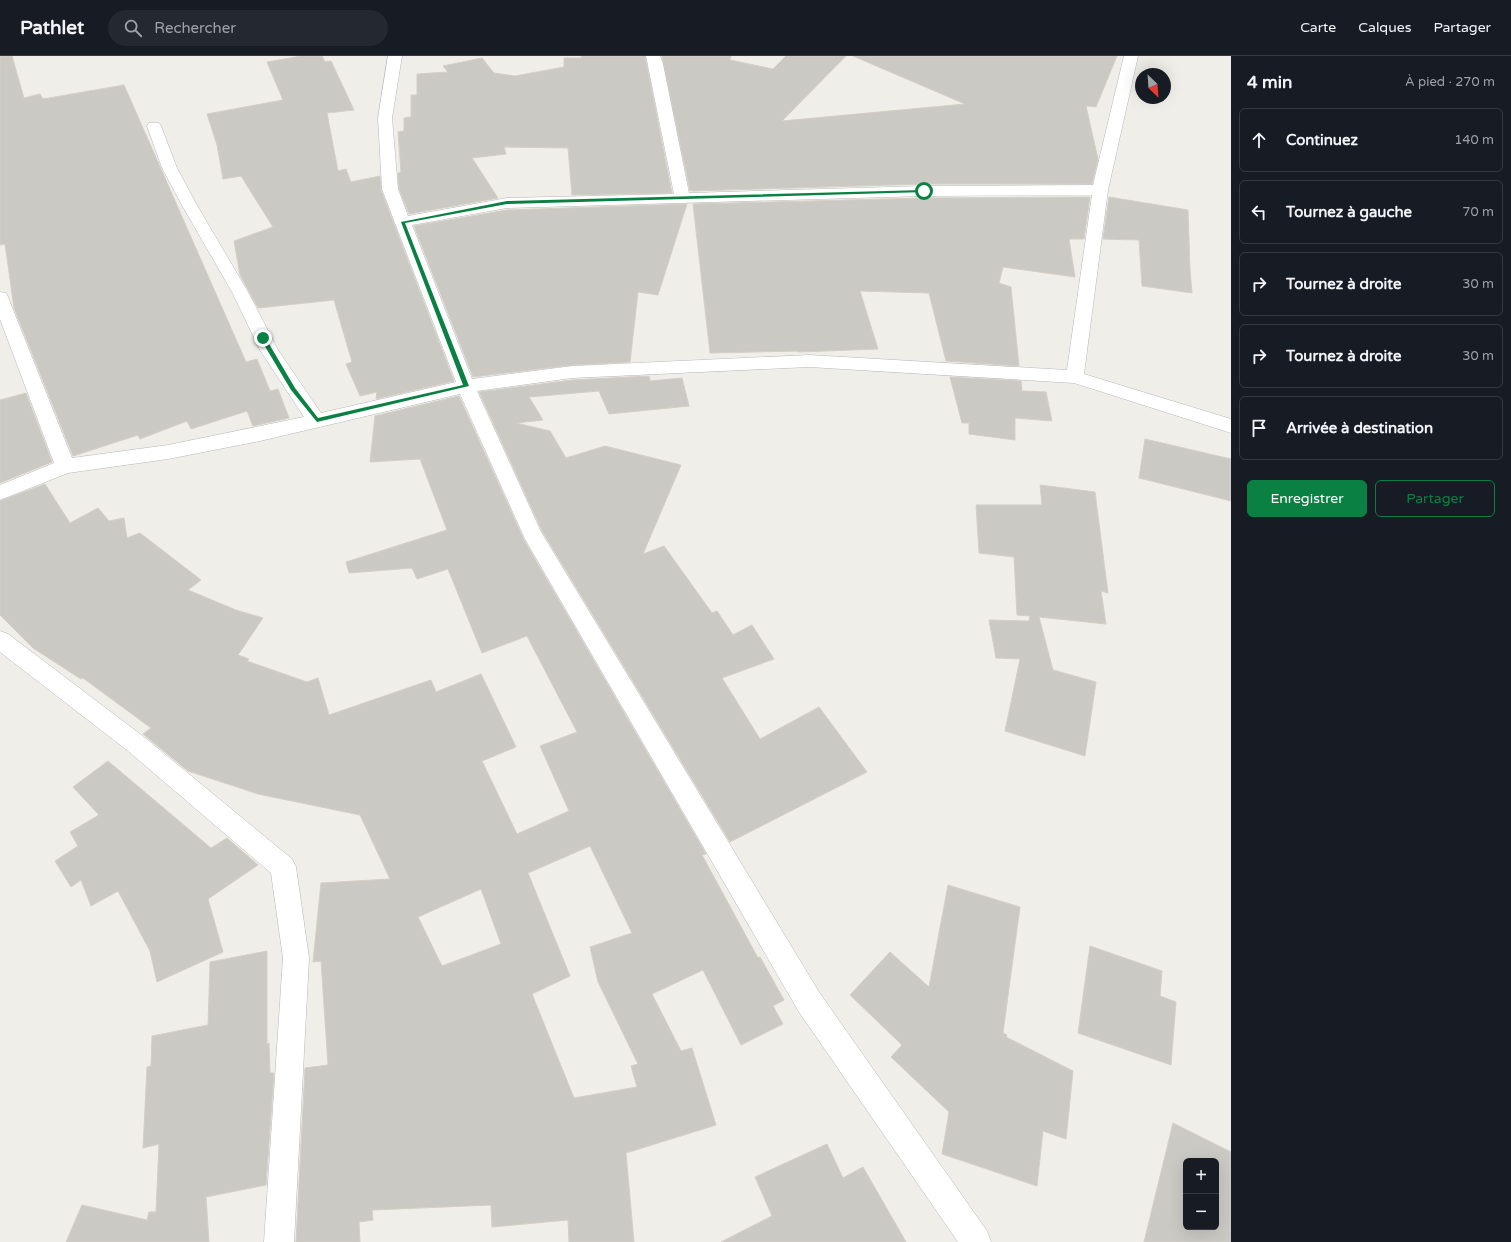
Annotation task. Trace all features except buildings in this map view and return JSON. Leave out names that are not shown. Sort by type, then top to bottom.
[{"type":"street","points":[[395,56],[385,118],[390,189],[466,386],[532,534],[809,1002],[976,1242]]},
{"type":"street","points":[[653,56],[656,64],[682,197]]},
{"type":"street","points":[[1075,377],[1100,190],[1131,56]]},
{"type":"street","points":[[154,126],[162,153],[173,175],[239,289],[263,338],[293,389],[317,420]]},
{"type":"street","points":[[402,222],[507,203],[924,191],[1100,190]]},
{"type":"street","points":[[0,297],[64,466]]},
{"type":"street","points":[[0,493],[64,466],[168,452],[466,386],[572,372],[809,361],[1075,377],[1231,426]]},
{"type":"street","points":[[0,640],[136,744],[283,867],[296,958],[279,1242]]},
{"type":"route","points":[[263,338],[293,389],[317,420],[466,386],[402,222],[507,203],[924,191]]}]
